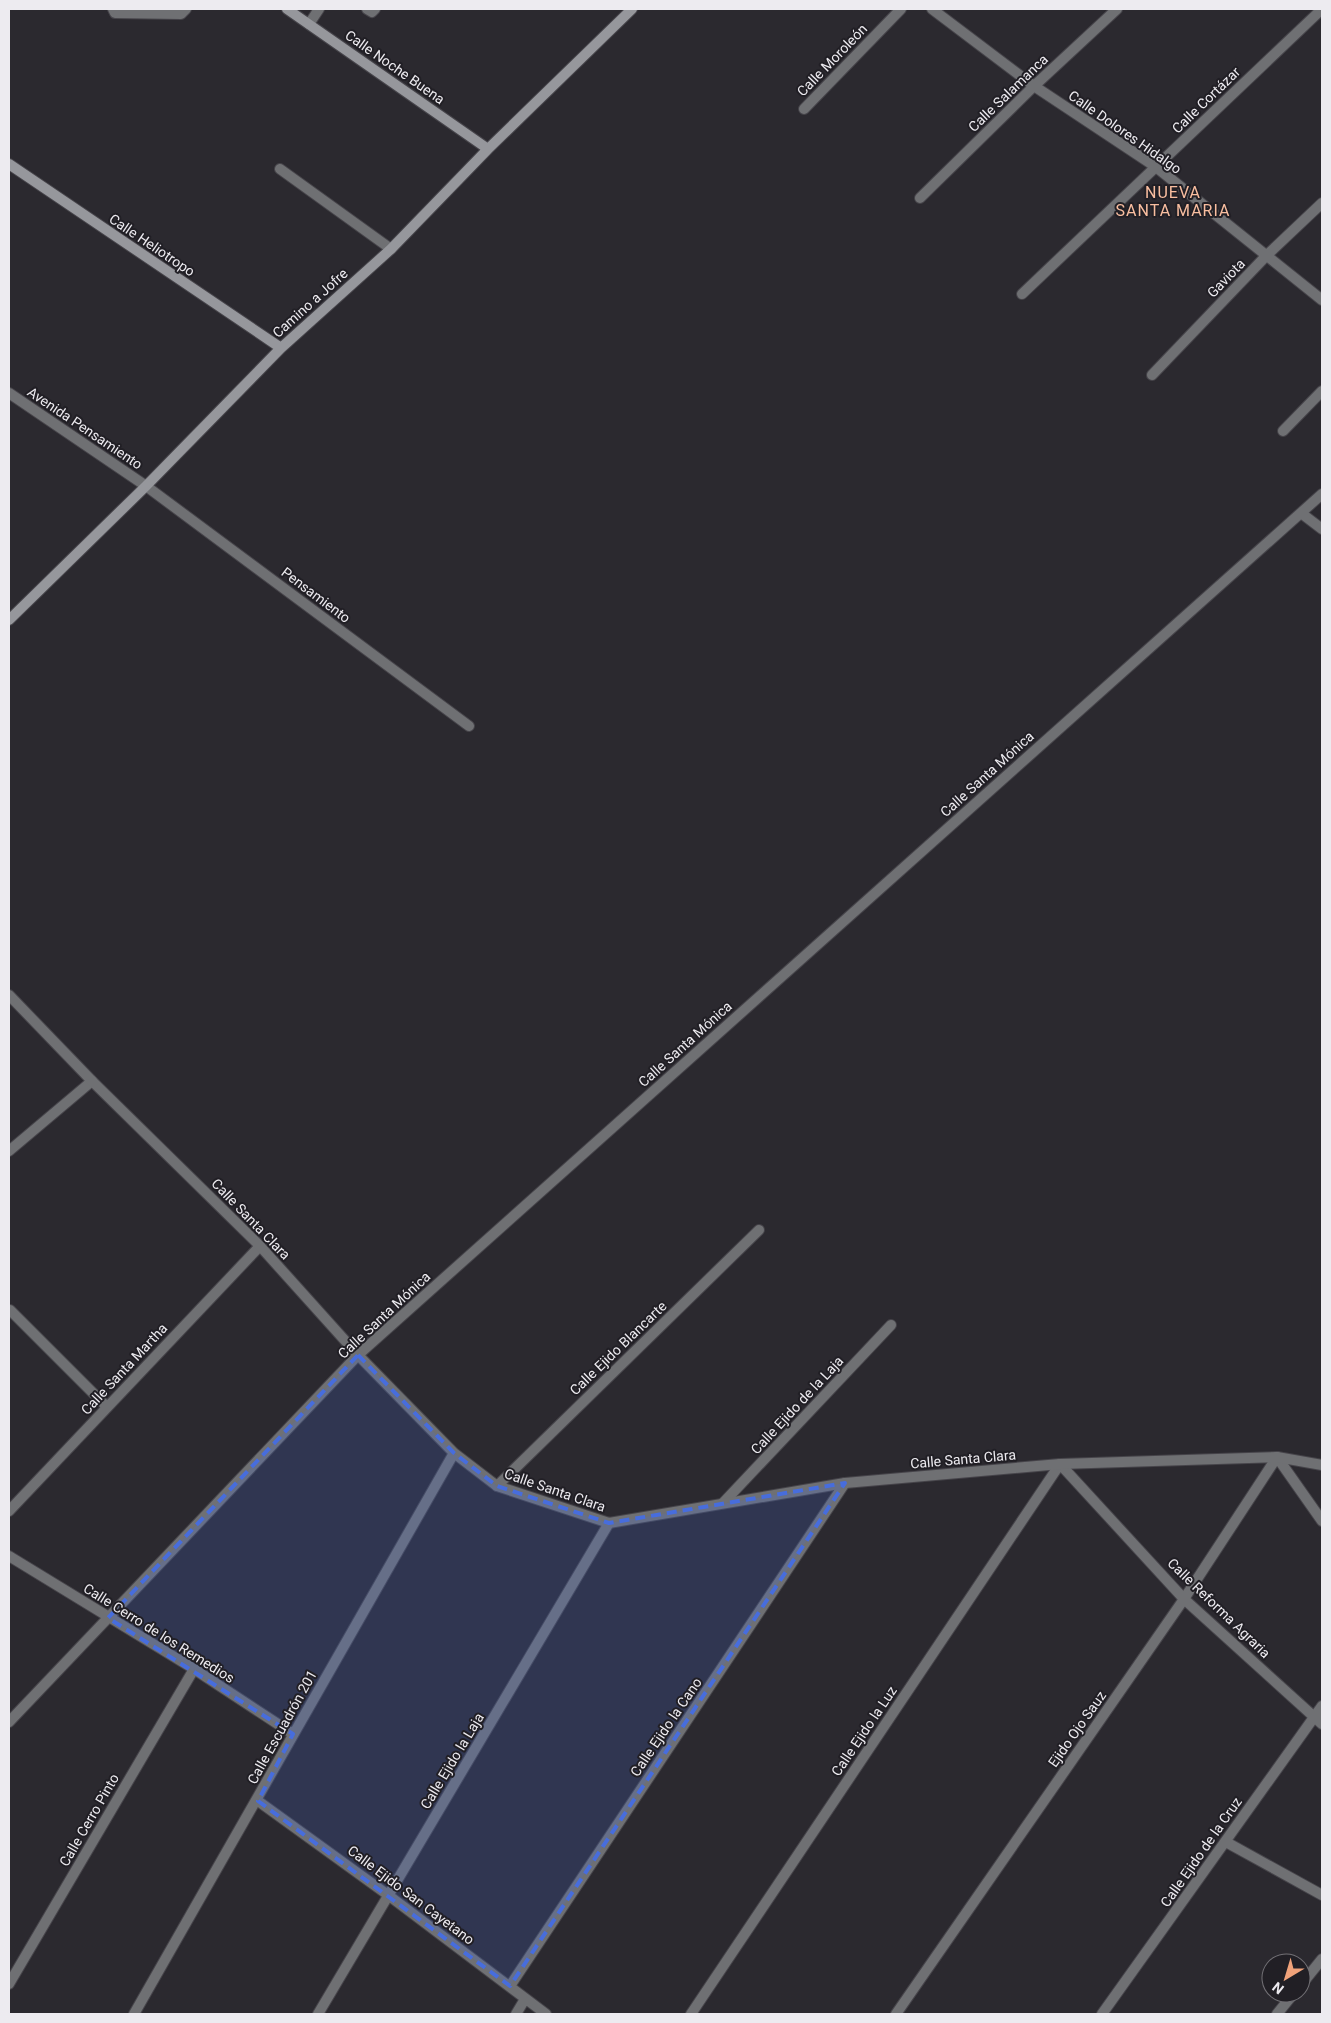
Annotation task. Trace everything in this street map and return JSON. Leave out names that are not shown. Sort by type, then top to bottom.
[{"type":"main road","name":"Calle Noche Buena","points":[[287,9],[488,149]]},
{"type":"main road","name":"Camino a Jofre","points":[[9,620],[146,486],[281,348],[391,249],[488,149],[632,9]]},
{"type":"main road","name":"Calle Heliotropo","points":[[9,164],[281,348]]},
{"type":"street","points":[[113,9],[115,13],[181,14],[186,9]]},
{"type":"street","points":[[309,24],[319,9]]},
{"type":"street","points":[[367,9],[372,12],[375,9]]},
{"type":"street","name":"Calle Moroleón","points":[[804,109],[901,9]]},
{"type":"street","name":"Calle Dolores Hidalgo","points":[[932,9],[1034,86],[1156,167],[1322,300]]},
{"type":"street","name":"Calle Salamanca","points":[[920,198],[1034,86],[1117,9]]},
{"type":"street","name":"Calle Cortázar","points":[[1022,294],[1322,9]]},
{"type":"street","points":[[280,169],[391,249]]},
{"type":"street","name":"Gaviota","points":[[1152,375],[1266,256],[1322,203]]},
{"type":"street","points":[[1283,431],[1322,391]]},
{"type":"street","name":"Avenida Pensamiento","points":[[9,394],[146,486]]},
{"type":"street","name":"Pensamiento","points":[[146,486],[469,726]]},
{"type":"street","name":"Calle Santa Mónica","points":[[9,1722],[358,1355],[1322,494]]},
{"type":"street","points":[[1301,512],[1322,529]]},
{"type":"street","name":"Calle Santa Clara","points":[[9,995],[92,1081],[260,1246],[358,1355],[454,1453],[497,1486],[610,1523],[845,1483],[1060,1464],[1277,1457],[1322,1465]]},
{"type":"street","points":[[9,1151],[92,1081]]},
{"type":"street","name":"Calle Ejido Blancarte","points":[[497,1486],[759,1230]]},
{"type":"street","name":"Calle Santa Martha","points":[[9,1511],[260,1246]]},
{"type":"street","points":[[10,1311],[107,1407]]},
{"type":"street","name":"Calle Ejido de la Laja","points":[[723,1504],[891,1326]]},
{"type":"street","name":"Calle Escuadrón 201","points":[[134,2014],[258,1801],[293,1734],[454,1453]]},
{"type":"street","points":[[1277,1457],[1322,1521]]},
{"type":"street","name":"Ejido Ojo Sauz","points":[[896,2014],[1184,1599],[1277,1457]]},
{"type":"street","name":"Calle Reforma Agraria","points":[[1060,1464],[1184,1599],[1322,1724]]},
{"type":"street","name":"Calle Ejido la Luz","points":[[691,2014],[1060,1464]]},
{"type":"street","name":"Calle Ejido la Cano","points":[[510,1986],[845,1483]]},
{"type":"street","name":"Calle Ejido la Laja","points":[[318,2014],[610,1523]]},
{"type":"street","name":"Calle Cerro de los Remedios","points":[[9,1556],[194,1670],[293,1734]]},
{"type":"street","name":"Calle Cerro Pinto","points":[[9,1984],[194,1670]]},
{"type":"street","name":"Calle Ejido de la Cruz","points":[[1102,2014],[1322,1706]]},
{"type":"street","name":"Calle Ejido San Cayetano","points":[[258,1801],[388,1895],[546,2014]]},
{"type":"street","points":[[1226,1842],[1322,1895]]},
{"type":"street","points":[[1311,1973],[1322,1959]]},
{"type":"street","points":[[516,2014],[525,1999]]},
{"type":"street","points":[[1277,2014],[1286,2003]]},
{"type":"highlighted area","points":[[358,1355],[454,1453],[497,1486],[609,1523],[845,1483],[510,1986],[258,1801],[293,1734],[108,1618]]},
{"type":"district","name":"NUEVA SANTA MARIA","points":[[1173,201]]}]
